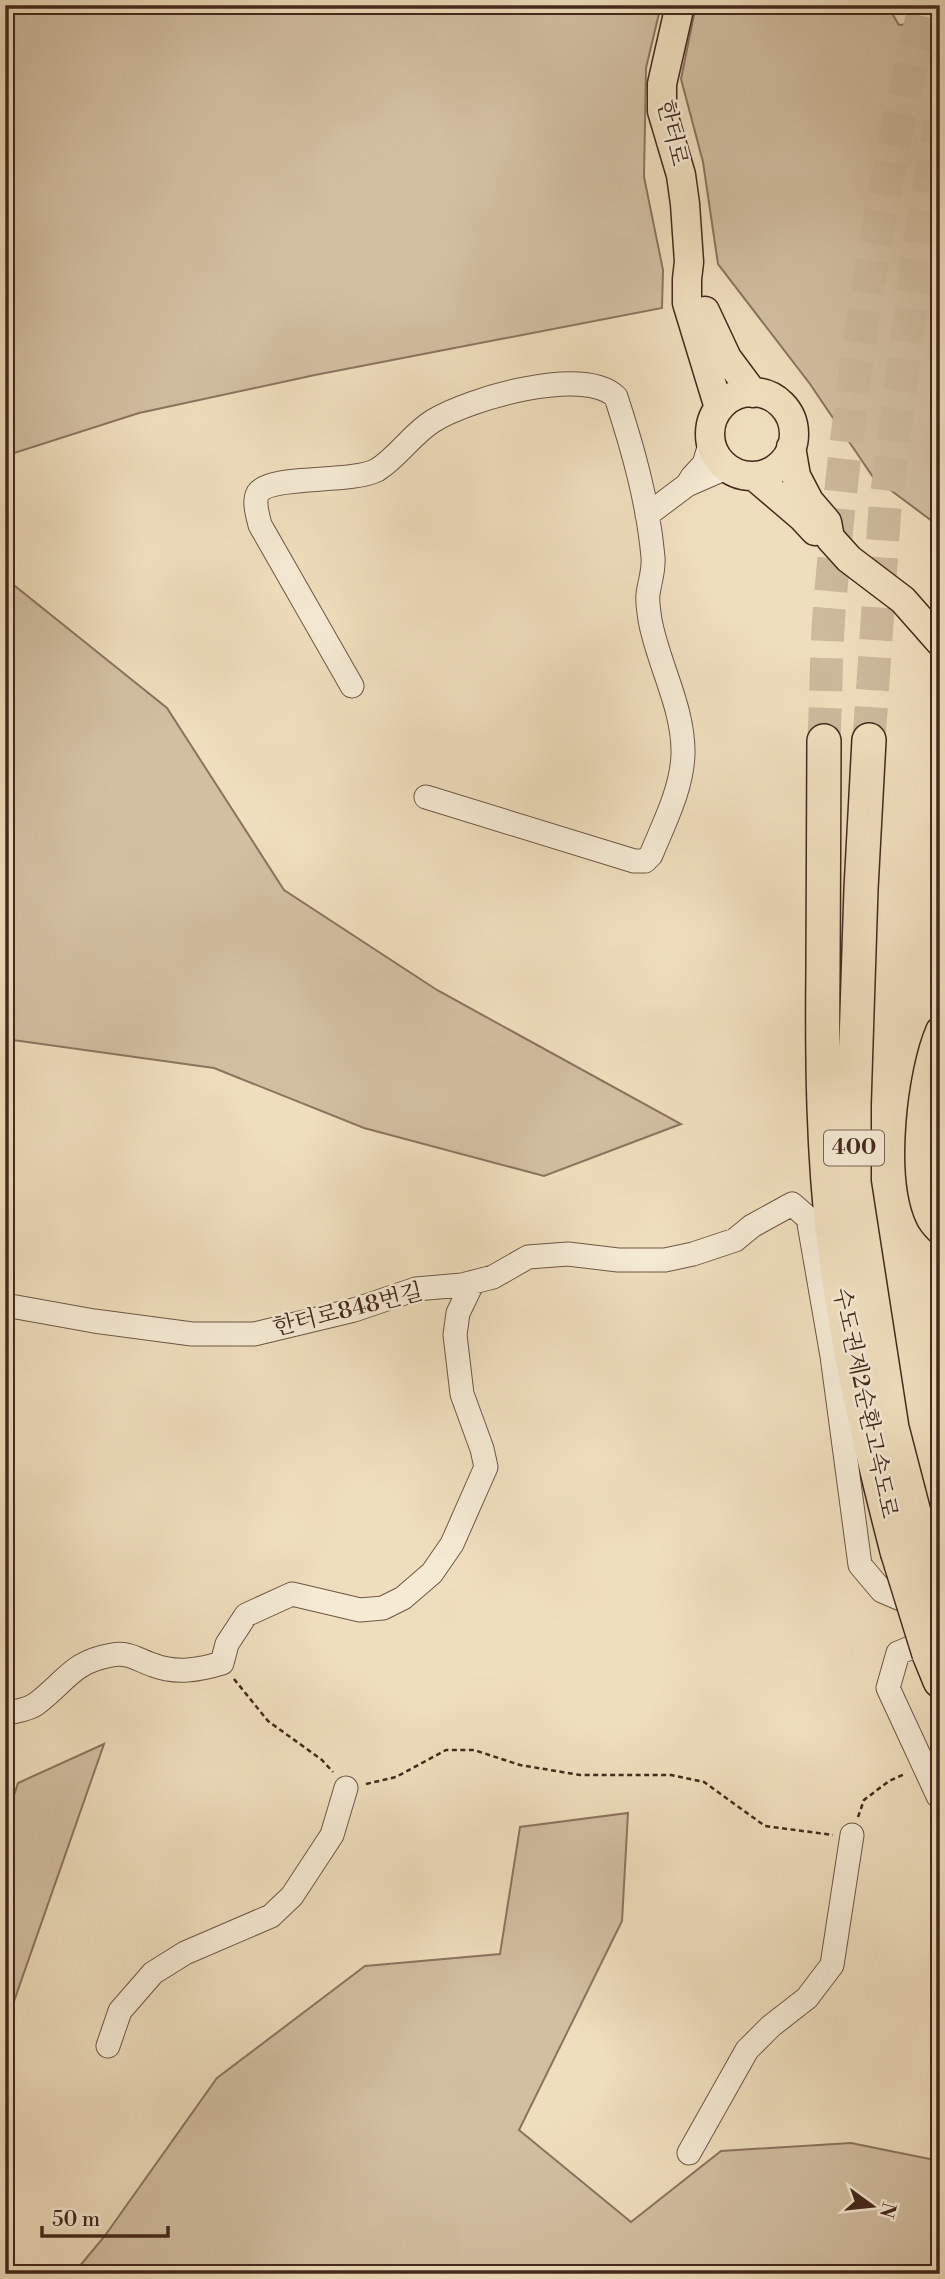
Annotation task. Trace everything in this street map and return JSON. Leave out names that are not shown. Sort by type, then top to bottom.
[{"type":"highway","name":"수도권제2순환고속도로","points":[[869,740],[861,889],[854,1182],[910,1551],[936,1657]]},
{"type":"highway","name":"수도권제2순환고속도로","points":[[824,741],[822,1051],[826,1152],[846,1338],[869,1442],[910,1551],[940,1599]]},
{"type":"main road","name":"한터로","points":[[680,5],[662,84],[662,111],[681,175],[690,262],[687,303],[719,408]]},
{"type":"main road","name":"한터로","points":[[690,262],[698,278],[702,301],[713,331],[727,358],[753,393]]},
{"type":"main road","points":[[753,393],[766,395],[786,410],[794,435],[786,458],[776,468],[754,476],[738,474],[726,468],[717,458],[710,433],[719,408],[740,394],[753,393]]},
{"type":"main road","points":[[791,447],[796,476],[809,501],[827,522],[830,538]]},
{"type":"main road","points":[[754,476],[817,533],[830,538],[849,559],[903,600],[940,642]]},
{"type":"main road","points":[[940,1031],[934,1046],[919,1131],[921,1185],[930,1218],[940,1230]]},
{"type":"street","points":[[352,686],[260,525],[256,507],[257,494],[267,486],[279,482],[335,480],[374,471],[387,463],[412,437],[432,422],[452,411],[510,391],[568,383],[593,384],[604,387],[616,397],[642,486],[653,562],[648,596],[650,621],[680,726],[683,753],[674,799],[651,855],[645,861],[634,861],[426,797]]},
{"type":"street","points":[[687,485],[704,464],[711,441]]},
{"type":"street","points":[[647,515],[687,485],[726,468]]},
{"type":"street","name":"한터로848번길","points":[[5,1304],[94,1321],[192,1334],[254,1334],[354,1310],[416,1289],[493,1277],[528,1256],[568,1254],[665,1261],[735,1240],[752,1226],[792,1204],[808,1218],[832,1356],[860,1565],[882,1591],[902,1600],[940,1586]]},
{"type":"street","points":[[5,1714],[33,1706],[78,1665],[113,1655],[132,1655],[154,1666],[177,1670],[199,1670],[222,1662],[227,1643],[246,1615],[292,1594],[360,1610],[383,1608],[403,1598],[432,1573],[452,1544],[486,1467],[462,1394],[455,1335],[458,1313],[473,1282]]},
{"type":"street","points":[[936,1657],[898,1653],[888,1688],[938,1796]]},
{"type":"street","points":[[108,2046],[120,2011],[153,1973],[185,1953],[271,1916],[292,1896],[332,1835],[346,1788]]},
{"type":"street","points":[[689,2152],[747,2050],[771,2026],[807,1998],[832,1965],[852,1835]]},
{"type":"path","points":[[222,1662],[268,1721],[322,1760],[346,1788],[396,1777],[446,1750],[474,1750],[520,1765],[580,1775],[671,1775],[704,1782],[765,1826],[800,1832],[852,1835],[864,1800],[889,1781],[916,1769],[922,1762]]},
{"type":"shaded area","points":[[5,5],[661,5],[646,68],[644,177],[663,270],[662,308],[315,375],[139,413],[5,456]]},
{"type":"shaded area","points":[[696,5],[887,5],[899,25],[940,21],[940,527],[873,477],[810,384],[718,264],[703,162],[681,79]]},
{"type":"shaded area","points":[[5,578],[167,708],[284,890],[437,990],[681,1124],[544,1176],[364,1128],[214,1068],[13,1040],[5,1048]]},
{"type":"shaded area","points":[[104,1744],[5,2027],[5,1823],[18,1783]]},
{"type":"shaded area","points":[[628,1813],[622,1921],[519,2130],[631,2222],[721,2151],[851,2143],[940,2161],[940,2274],[73,2274],[104,2237],[217,2078],[365,1966],[500,1954],[520,1827]]},
{"type":"tunnel","points":[[824,741],[829,613],[854,383],[892,155],[925,5]]},
{"type":"tunnel","points":[[869,740],[885,507],[921,231],[940,124]]}]
